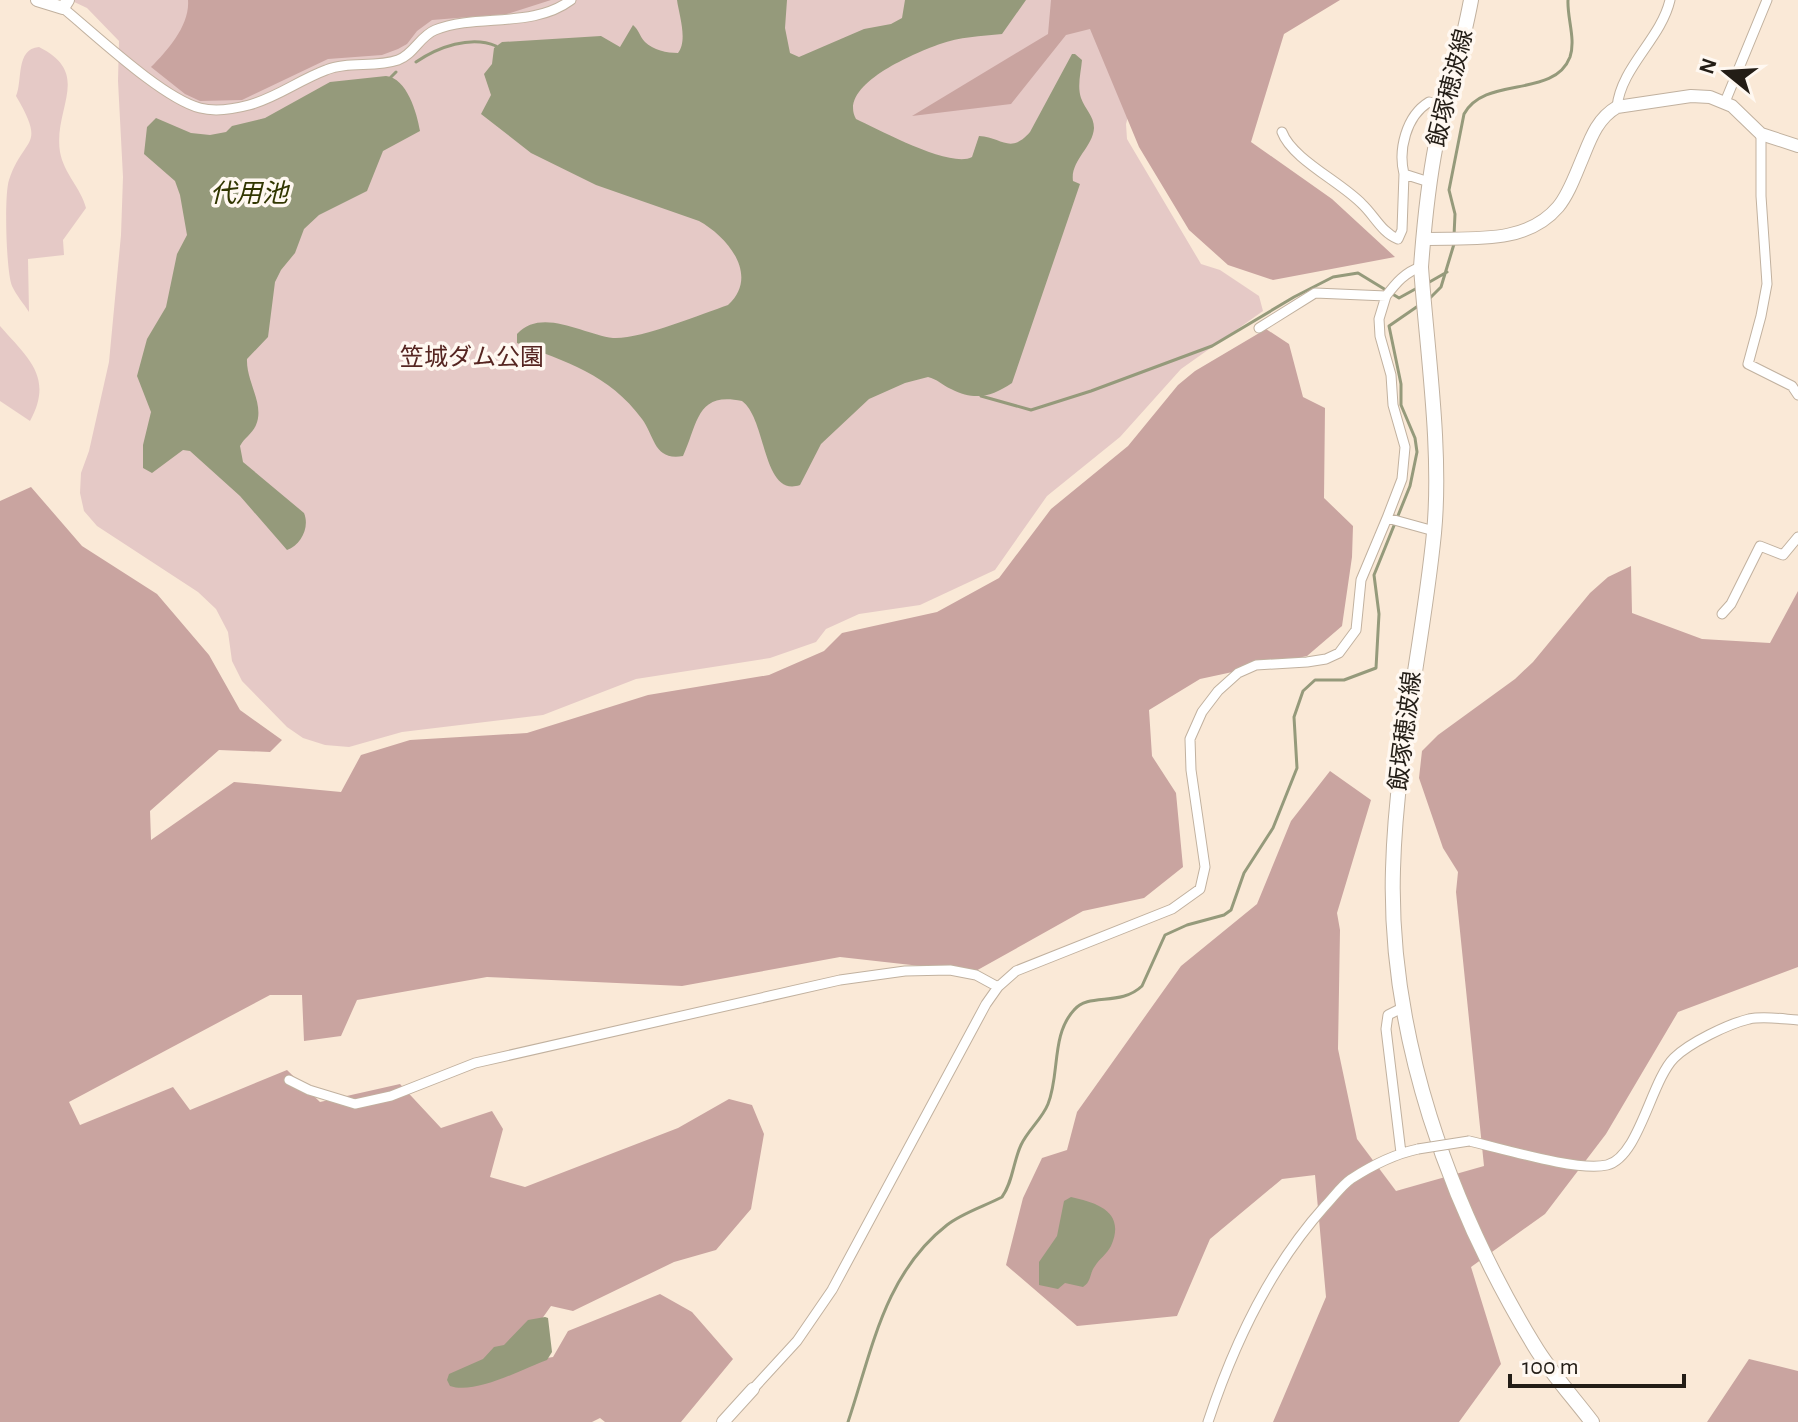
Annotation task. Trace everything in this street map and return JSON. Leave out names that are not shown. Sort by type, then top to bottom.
[{"type":"main road","name":"飯塚穂波線","points":[[1471,0],[1429,182],[1423,239],[1421,267],[1434,452],[1434,531],[1405,733],[1395,830],[1394,903],[1404,1007],[1432,1128],[1471,1226],[1535,1346],[1592,1422]]},
{"type":"street","points":[[37,0],[66,4],[109,47],[183,102],[202,109],[247,106],[270,98],[329,68],[400,59],[432,31],[454,24],[533,14],[571,0]]},
{"type":"street","points":[[1617,107],[1618,93],[1652,41],[1667,13],[1670,0]]},
{"type":"street","points":[[1725,102],[1767,0]]},
{"type":"street","points":[[1423,239],[1512,236],[1536,225],[1558,207],[1595,128],[1606,113],[1617,107],[1691,96],[1710,97],[1725,102],[1761,134],[1798,146]]},
{"type":"street","points":[[1282,132],[1286,143],[1338,182],[1362,203],[1389,236],[1398,239],[1402,230],[1404,174],[1401,147],[1407,130],[1422,106],[1429,102],[1447,106]]},
{"type":"street","points":[[1761,134],[1761,196],[1767,284],[1748,364],[1792,386],[1798,395]]},
{"type":"street","points":[[1404,174],[1429,182]]},
{"type":"street","points":[[723,1422],[797,1341],[832,1290],[998,987],[1016,971],[1172,909],[1200,889],[1205,867],[1191,770],[1190,739],[1202,712],[1218,691],[1238,673],[1256,665],[1326,659],[1339,653],[1356,630],[1361,580],[1402,479],[1405,447],[1393,405],[1391,375],[1380,336],[1379,319],[1386,296],[1400,278],[1421,267]]},
{"type":"street","points":[[1259,328],[1315,293],[1386,296]]},
{"type":"street","points":[[1387,518],[1434,531]]},
{"type":"street","points":[[1722,614],[1731,604],[1760,546],[1783,555],[1798,537]]},
{"type":"street","points":[[289,1080],[309,1090],[355,1104],[391,1096],[475,1063],[840,980],[905,971],[950,970],[976,975],[998,987]]},
{"type":"street","points":[[1401,1153],[1386,1029],[1388,1015],[1404,1007]]},
{"type":"street","points":[[1208,1422],[1221,1382],[1257,1308],[1300,1234],[1348,1181],[1401,1153],[1469,1141],[1564,1162],[1593,1166],[1610,1164],[1626,1151],[1672,1059],[1713,1034],[1750,1019],[1798,1020]]},
{"type":"green space","name":"笠城ダム公園","points":[[70,0],[1160,0],[1126,124],[1127,139],[1201,264],[1220,270],[1259,296],[1263,311],[1181,369],[1120,437],[1047,496],[995,570],[920,605],[859,614],[826,629],[816,642],[770,658],[636,679],[543,715],[402,732],[349,747],[325,745],[303,738],[287,727],[242,681],[232,661],[228,632],[216,609],[198,592],[97,526],[84,511],[80,493],[81,473],[109,362],[123,177],[119,41],[87,8]]},
{"type":"green space","points":[[39,47],[55,57],[68,80],[59,136],[60,152],[86,208],[63,240],[64,255],[28,259],[29,312],[10,278],[7,201],[9,180],[31,134],[16,96],[21,67],[26,53]]},
{"type":"green space","points":[[0,326],[28,359],[38,380],[37,406],[30,421],[0,401]]},
{"type":"shaded area","points":[[188,0],[551,0],[507,14],[432,20],[417,31],[407,44],[382,55],[328,59],[242,100],[200,101],[185,94],[151,67],[182,28]]},
{"type":"shaded area","points":[[1051,0],[1340,0],[1284,34],[1251,142],[1332,199],[1395,257],[1273,280],[1228,265],[1189,230],[1139,147],[1090,29],[1066,35],[1011,104],[912,116],[1048,34]]},
{"type":"shaded area","points":[[1266,329],[1289,344],[1303,397],[1325,408],[1324,498],[1353,526],[1342,626],[1307,656],[1200,679],[1149,710],[1152,756],[1176,793],[1183,867],[1144,898],[1083,911],[974,972],[840,957],[682,986],[487,977],[357,1000],[341,1036],[304,1041],[302,995],[270,995],[69,1102],[80,1125],[173,1087],[190,1110],[287,1070],[320,1102],[400,1084],[441,1128],[492,1111],[503,1129],[490,1177],[525,1187],[678,1128],[729,1099],[752,1105],[764,1134],[751,1209],[716,1250],[674,1262],[573,1311],[551,1306],[539,1323],[488,1368],[553,1357],[568,1331],[660,1294],[692,1312],[733,1359],[681,1422],[605,1422],[600,1418],[592,1422],[0,1422],[0,501],[31,487],[82,546],[157,594],[209,655],[240,710],[282,740],[270,752],[219,750],[150,811],[151,840],[234,782],[341,792],[361,755],[410,740],[527,733],[648,695],[769,675],[824,651],[842,633],[937,612],[999,578],[1051,509],[1128,446],[1178,385],[1195,371]]},
{"type":"shaded area","points":[[1631,566],[1632,613],[1702,639],[1770,643],[1798,591],[1798,967],[1678,1012],[1606,1134],[1545,1214],[1471,1267],[1501,1364],[1459,1422],[1273,1422],[1326,1297],[1315,1175],[1282,1179],[1210,1239],[1177,1316],[1077,1326],[1006,1265],[1023,1198],[1042,1158],[1067,1150],[1077,1112],[1181,966],[1257,904],[1291,821],[1330,771],[1371,800],[1337,913],[1340,930],[1338,1049],[1357,1139],[1396,1191],[1484,1166],[1456,892],[1458,872],[1443,848],[1419,778],[1422,751],[1438,735],[1515,679],[1590,593],[1608,577]]},
{"type":"shaded area","points":[[1749,1359],[1798,1371],[1798,1422],[1707,1422]]},
{"type":"water","points":[[677,0],[787,0],[785,28],[790,53],[799,57],[864,29],[891,24],[902,18],[905,0],[1026,0],[1002,34],[970,37],[928,48],[882,72],[858,94],[853,106],[856,119],[948,158],[972,157],[979,136],[1011,144],[1023,139],[1030,132],[1072,54],[1082,60],[1080,93],[1093,120],[1093,135],[1075,167],[1073,181],[1080,184],[1012,383],[997,392],[975,396],[960,393],[928,377],[905,383],[869,399],[821,444],[800,485],[788,486],[778,480],[772,469],[750,410],[742,401],[727,399],[707,406],[696,422],[683,456],[673,457],[656,446],[642,419],[601,380],[517,343],[517,334],[527,326],[538,323],[564,325],[613,338],[638,335],[728,305],[737,294],[741,270],[729,247],[710,228],[699,221],[596,185],[531,153],[481,114],[491,95],[484,74],[492,64],[494,48],[502,42],[601,36],[620,47],[633,25],[652,47],[678,53],[683,34]]},
{"type":"water","name":"代用池","points":[[386,76],[400,83],[405,90],[420,131],[383,151],[367,191],[319,215],[304,229],[295,253],[275,282],[268,337],[247,359],[258,417],[254,428],[240,446],[243,462],[304,513],[306,518],[303,535],[287,550],[240,496],[190,451],[183,450],[152,473],[143,468],[143,445],[151,412],[137,376],[147,339],[166,307],[177,254],[187,235],[175,181],[144,154],[147,127],[156,118],[191,133],[210,135],[226,132],[232,126],[265,118],[330,82]]},
{"type":"water","points":[[1071,1197],[1091,1202],[1112,1217],[1115,1234],[1111,1246],[1083,1287],[1065,1283],[1058,1289],[1039,1285],[1039,1262],[1057,1236],[1064,1201]]},
{"type":"water","points":[[548,1318],[552,1352],[547,1360],[485,1384],[460,1388],[450,1386],[447,1380],[449,1374],[483,1359],[494,1347],[504,1345],[528,1320]]},
{"type":"waterway","points":[[1454,236],[1455,214],[1449,190],[1464,114],[1474,102],[1487,95],[1535,83],[1562,70],[1572,50],[1568,0]]},
{"type":"waterway","points":[[416,62],[455,44],[476,42],[496,46]]},
{"type":"waterway","points":[[391,77],[396,72]]},
{"type":"waterway","points":[[1428,300],[1441,287],[1454,244]]},
{"type":"waterway","points":[[1426,284],[1447,272]]},
{"type":"waterway","points":[[981,396],[1031,410],[1091,391],[1212,346],[1333,277],[1358,273],[1399,298],[1419,287]]},
{"type":"waterway","points":[[848,1422],[873,1341],[894,1290],[908,1266],[947,1225],[1002,1197],[1006,1191],[1021,1145],[1048,1104],[1062,1031],[1074,1010],[1088,1002],[1133,992],[1142,986],[1165,935],[1231,910],[1244,873],[1273,828],[1297,768],[1294,717],[1303,691],[1315,680],[1344,680],[1376,668],[1379,614],[1374,575],[1410,486],[1417,452],[1415,438],[1401,405],[1401,384],[1389,326],[1418,306]]}]
